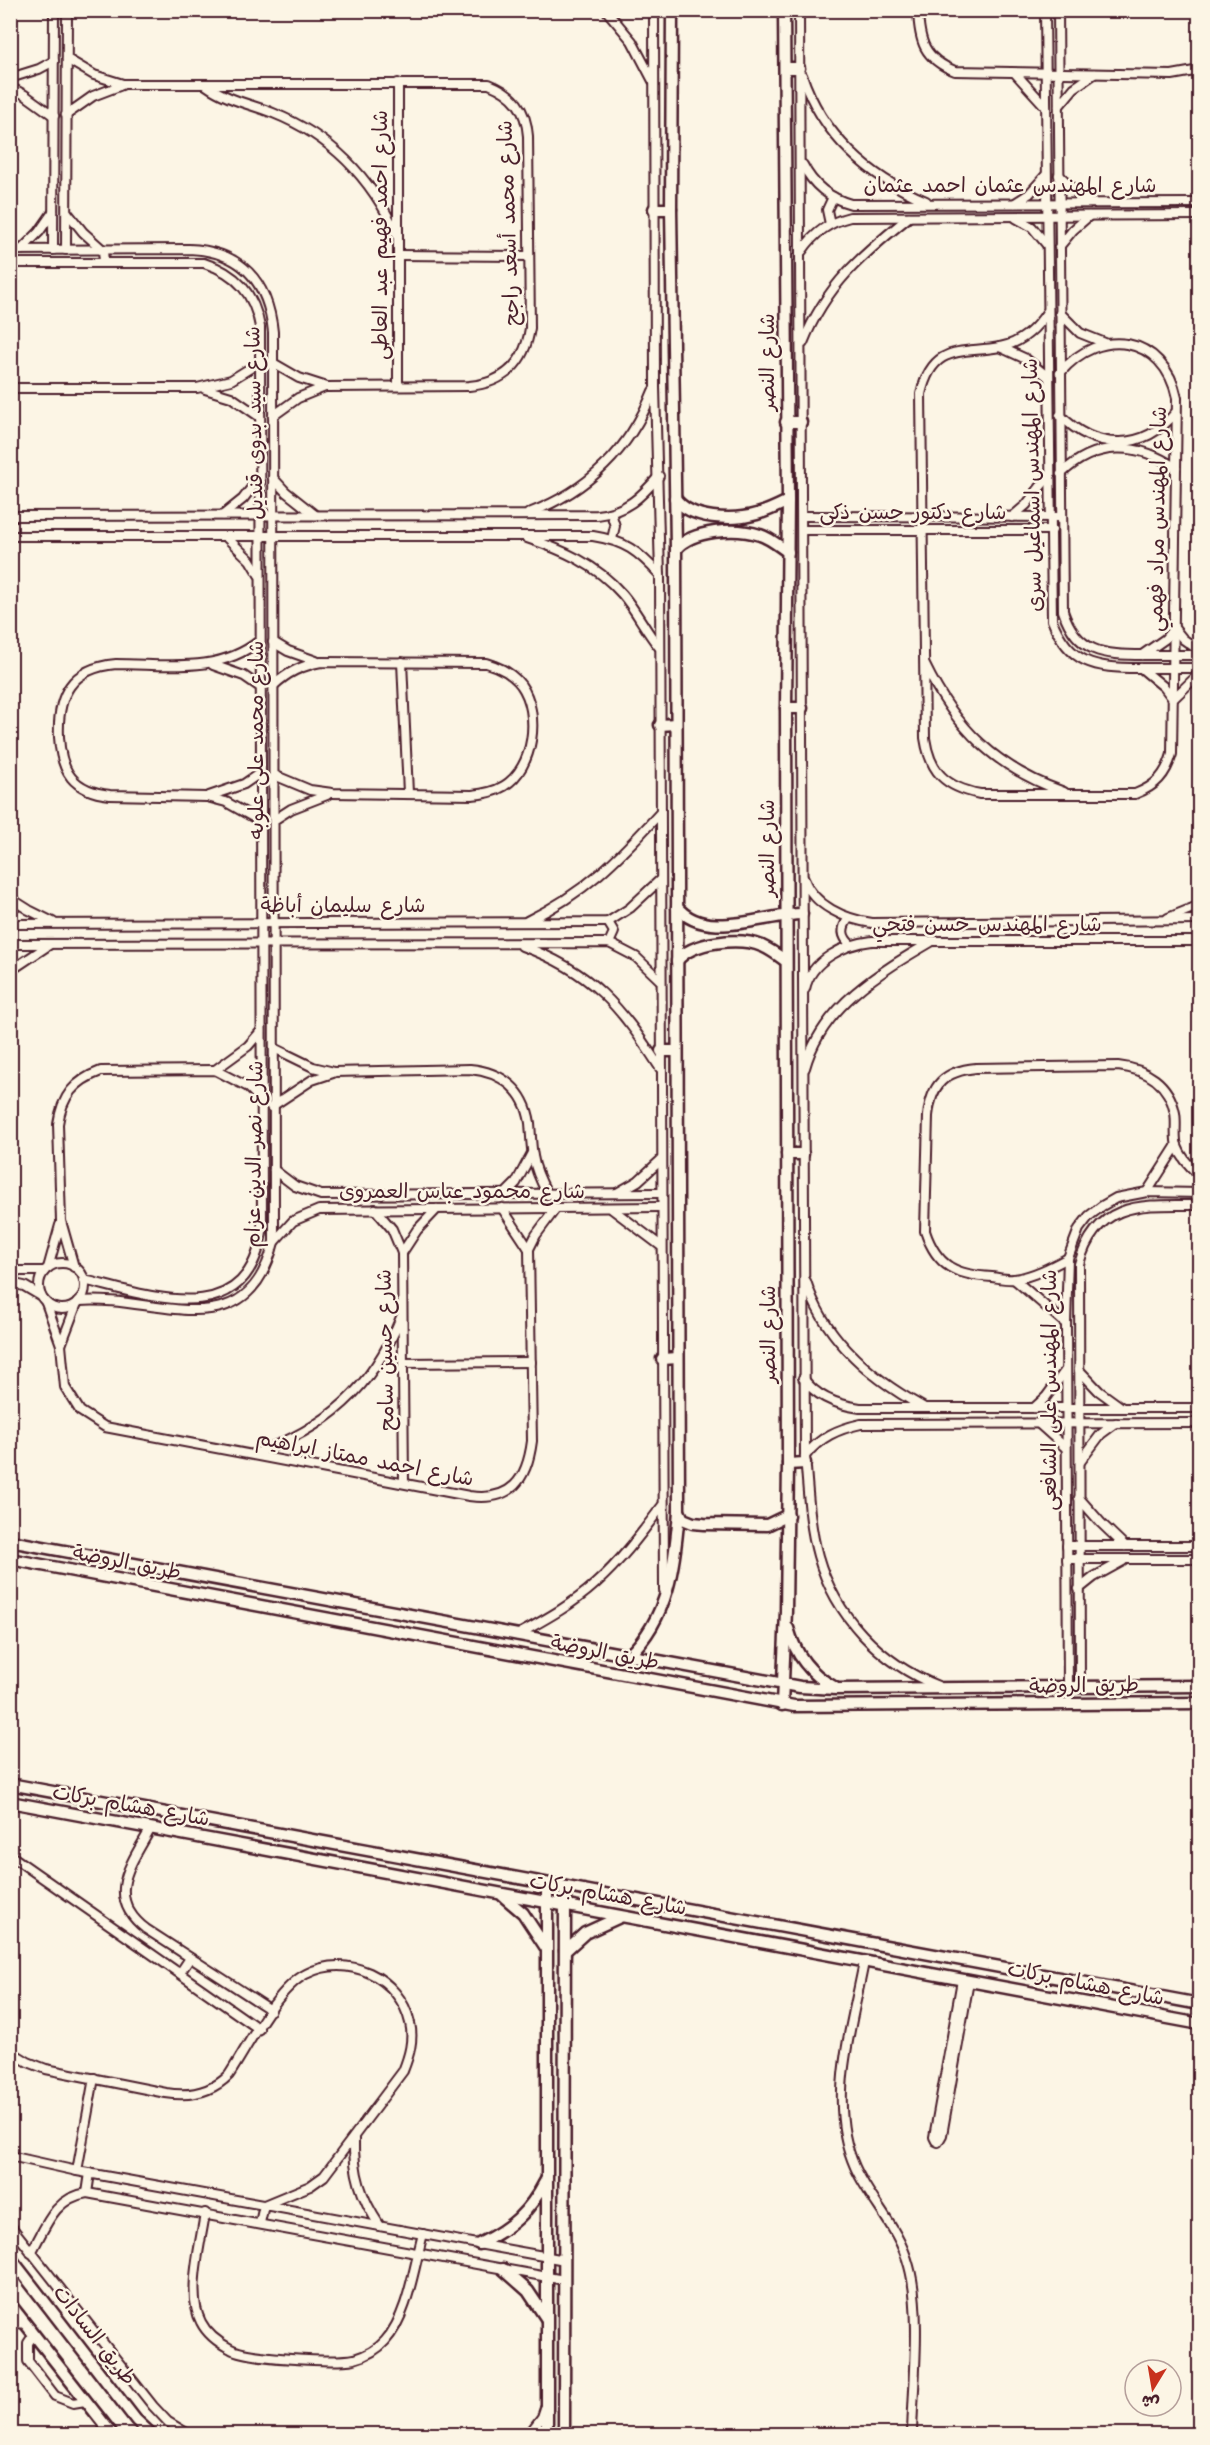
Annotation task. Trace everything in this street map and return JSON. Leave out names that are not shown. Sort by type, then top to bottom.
[{"type":"street","points":[[54,10],[54,250]]},
{"type":"street","points":[[66,250],[67,10]]},
{"type":"street","points":[[606,10],[632,41],[654,84]]},
{"type":"street","points":[[654,10],[655,387],[660,575],[660,1068],[664,1600]]},
{"type":"street","points":[[628,1656],[645,1637],[664,1600],[674,1559],[679,1511],[676,549],[671,209],[672,10]]},
{"type":"street","name":"شارع النصر","points":[[782,1705],[788,1515],[786,708],[788,501],[784,10]]},
{"type":"street","points":[[799,10],[805,1459],[814,1539],[822,1570],[836,1599],[854,1626],[876,1649],[901,1668],[942,1688]]},
{"type":"street","points":[[918,10],[921,39],[930,55],[944,67],[967,72],[1172,75],[1200,70]]},
{"type":"street","name":"شارع المهندس اسماعيل سرى","points":[[1046,10],[1049,530],[1052,620],[1067,648],[1080,658],[1095,665],[1111,668],[1200,668]]},
{"type":"street","name":"شارع المهندس اسماعيل سرى","points":[[1058,10],[1061,596],[1063,610],[1067,624],[1076,637],[1087,646],[1100,652],[1114,655],[1174,656],[1200,653]]},
{"type":"street","name":"شارع محمد أسعد راجح","points":[[67,59],[94,75],[123,84],[489,84],[502,89],[514,98],[522,109],[527,122],[530,328],[528,343],[522,358],[512,370],[485,385],[327,387],[298,378],[273,363]]},
{"type":"street","points":[[10,78],[39,69],[54,61]]},
{"type":"street","points":[[785,68],[799,69]]},
{"type":"street","points":[[799,69],[808,94],[822,118],[845,147],[880,178],[930,203]]},
{"type":"street","points":[[1015,73],[1046,107]]},
{"type":"street","points":[[1058,107],[1074,88],[1094,74]]},
{"type":"street","name":"شارع احمد فهيم عبد العاطى","points":[[398,83],[398,386]]},
{"type":"street","name":"شارع محمد أسعد راجح","points":[[66,115],[93,96],[123,84]]},
{"type":"street","points":[[205,84],[232,100],[296,123],[339,152],[374,192],[398,238]]},
{"type":"street","points":[[10,87],[33,99],[54,116]]},
{"type":"street","name":"شارع المهندس عثمان احمد عثمان","points":[[801,162],[818,186],[833,197],[851,204],[1200,203]]},
{"type":"street","points":[[1014,203],[1029,194],[1047,174]]},
{"type":"street","points":[[1059,174],[1088,203]]},
{"type":"street","points":[[830,224],[827,210],[833,197]]},
{"type":"street","points":[[654,208],[671,209]]},
{"type":"street","points":[[21,250],[39,232],[54,210]]},
{"type":"street","points":[[66,210],[82,232],[103,250],[104,262]]},
{"type":"street","name":"شارع المهندس عثمان احمد عثمان","points":[[801,253],[809,241],[830,224],[850,218],[1200,215]]},
{"type":"street","points":[[1059,247],[1089,216]]},
{"type":"street","points":[[801,347],[819,308],[844,273],[909,217]]},
{"type":"street","points":[[1012,217],[1032,227],[1047,245]]},
{"type":"street","name":"شارع سيد بدوى قنديل","points":[[10,250],[203,250],[230,258],[253,276],[267,300],[273,332],[273,536]]},
{"type":"street","points":[[398,255],[529,256]]},
{"type":"street","name":"شارع سيد بدوى قنديل","points":[[10,263],[204,263],[231,275],[251,298],[260,327],[259,536]]},
{"type":"street","points":[[923,516],[921,405],[924,383],[936,364],[954,352],[1012,344],[1032,331],[1047,312]]},
{"type":"street","name":"شارع المهندس مراد فهمي","points":[[923,516],[924,738],[927,755],[935,770],[947,783],[963,791],[980,794],[1135,794],[1148,789],[1160,780],[1168,768],[1172,754],[1177,398],[1174,384],[1159,360],[1135,346],[1107,344],[1080,333],[1060,313]]},
{"type":"street","name":"شارع المهندس مراد فهمي","points":[[1060,373],[1080,353],[1107,344]]},
{"type":"street","points":[[1000,347],[1026,359],[1048,377]]},
{"type":"street","points":[[10,388],[197,388],[231,380],[260,362]]},
{"type":"street","name":"شارع محمد أسعد راجح","points":[[273,416],[298,398],[327,387]]},
{"type":"street","points":[[523,515],[567,496],[604,467],[635,430],[655,387]]},
{"type":"street","points":[[197,388],[231,397],[260,417]]},
{"type":"street","points":[[1061,474],[1072,463],[1086,455],[1151,435],[1165,426],[1176,412]]},
{"type":"street","points":[[1060,415],[1085,435],[1148,452],[1176,468]]},
{"type":"street","points":[[786,422],[801,422]]},
{"type":"street","points":[[10,516],[611,513],[629,506],[659,476]]},
{"type":"street","points":[[1012,517],[1026,505],[1049,476]]},
{"type":"street","points":[[223,516],[243,499],[259,478]]},
{"type":"street","points":[[273,478],[286,492],[316,515]]},
{"type":"street","points":[[675,498],[681,507],[706,516],[751,515],[788,501]]},
{"type":"street","points":[[611,513],[615,526],[612,539]]},
{"type":"street","name":"شارع دكتور حسن ذكى","points":[[802,516],[1061,517]]},
{"type":"street","name":"شارع دكتور حسن ذكى","points":[[802,530],[1061,530]]},
{"type":"street","points":[[676,549],[683,541],[708,532],[746,533],[760,535],[788,552]]},
{"type":"street","points":[[10,536],[593,536],[612,539],[630,547],[660,575]]},
{"type":"street","points":[[225,536],[250,560],[259,575]]},
{"type":"street","name":"شارع محمد على علوبه","points":[[259,536],[261,944]]},
{"type":"street","name":"شارع محمد على علوبه","points":[[273,536],[274,944]]},
{"type":"street","points":[[519,536],[566,552],[605,577],[622,594],[647,632],[660,647]]},
{"type":"street","points":[[1140,655],[1153,648],[1174,628],[1200,653]]},
{"type":"street","points":[[208,664],[236,657],[259,641]]},
{"type":"street","points":[[273,642],[304,658],[321,662]]},
{"type":"street","points":[[273,686],[287,673],[303,665],[321,662],[486,663],[500,667],[512,675],[522,686],[530,710],[530,745],[525,761],[517,775],[504,786],[489,793],[472,795],[332,794],[310,790],[274,775]]},
{"type":"street","points":[[402,662],[408,793]]},
{"type":"street","points":[[924,663],[939,694],[982,746],[1009,767],[1071,795]]},
{"type":"street","points":[[260,687],[227,668],[208,664],[102,665],[88,670],[72,684],[61,703],[58,717],[63,762],[73,780],[84,788],[111,795],[207,797],[226,802],[260,821]]},
{"type":"street","points":[[1141,668],[1153,677],[1173,699],[1200,673]]},
{"type":"street","points":[[786,708],[802,708]]},
{"type":"street","points":[[660,725],[676,724]]},
{"type":"street","points":[[207,797],[226,792],[260,773]]},
{"type":"street","points":[[274,820],[300,804],[332,794]]},
{"type":"street","points":[[522,922],[549,910],[597,878],[619,858],[660,813]]},
{"type":"street","name":"شارع المهندس حسن فتحي","points":[[802,873],[808,888],[819,900],[849,918],[872,923],[1200,920]]},
{"type":"street","points":[[609,943],[614,932],[608,922],[630,908],[660,880]]},
{"type":"street","points":[[10,898],[57,923]]},
{"type":"street","points":[[1160,920],[1200,905]]},
{"type":"street","points":[[677,907],[684,915],[709,923],[750,923],[786,914],[802,914]]},
{"type":"street","points":[[849,918],[842,932],[851,945]]},
{"type":"street","name":"شارع سليمان أباظة","points":[[10,924],[608,922]]},
{"type":"street","name":"شارع المهندس حسن فتحي","points":[[803,999],[806,981],[833,953],[851,945],[872,941],[1200,941]]},
{"type":"street","points":[[803,1084],[806,1065],[814,1046],[824,1029],[849,998],[880,972],[932,942]]},
{"type":"street","points":[[515,943],[555,959],[600,989],[623,1013],[660,1068]]},
{"type":"street","name":"شارع سليمان أباظة","points":[[10,944],[609,943],[636,957],[660,980]]},
{"type":"street","points":[[677,961],[684,952],[696,947],[709,944],[747,943],[760,945],[786,961]]},
{"type":"street","points":[[10,970],[51,944]]},
{"type":"street","name":"شارع نصر الدين عزام","points":[[84,1280],[138,1293],[199,1300],[215,1297],[231,1290],[253,1265],[259,1250],[262,1232],[261,944]]},
{"type":"street","name":"شارع نصر الدين عزام","points":[[78,1302],[105,1300],[187,1312],[204,1312],[222,1308],[237,1300],[251,1289],[262,1275],[270,1259],[274,1242],[274,944]]},
{"type":"street","points":[[215,1070],[232,1060],[261,1031]]},
{"type":"street","points":[[274,1048],[303,1063],[334,1072],[470,1069],[485,1070],[499,1076],[516,1090],[527,1109],[535,1167],[548,1195]]},
{"type":"street","points":[[661,1051],[677,1051]]},
{"type":"street","points":[[1068,1258],[1033,1274],[1014,1279],[964,1274],[950,1268],[938,1258],[925,1231],[929,1101],[936,1087],[946,1076],[961,1069],[976,1068],[1118,1066],[1134,1068],[1149,1074],[1162,1084],[1171,1098],[1175,1114],[1177,1145],[1188,1164],[1200,1176]]},
{"type":"street","points":[[10,1283],[24,1286],[58,1309],[64,1309],[78,1302],[84,1290],[84,1280],[74,1267],[61,1221],[58,1124],[60,1110],[66,1096],[75,1084],[87,1076],[100,1071],[215,1070],[240,1082],[262,1103],[274,1107],[292,1092],[312,1080],[334,1072]]},
{"type":"street","points":[[1147,1192],[1177,1145]]},
{"type":"street","points":[[504,1195],[516,1183],[532,1153]]},
{"type":"street","points":[[787,1154],[803,1154]]},
{"type":"street","points":[[613,1195],[638,1181],[661,1160]]},
{"type":"street","name":"شارع محمود عباس العمروى","points":[[274,1170],[295,1186],[321,1196],[661,1193]]},
{"type":"street","name":"شارع المهندس على الشافعى","points":[[1068,1687],[1066,1324],[1068,1258],[1079,1229],[1089,1216],[1116,1198],[1147,1192],[1200,1193]]},
{"type":"street","points":[[319,1210],[316,1202],[321,1196]]},
{"type":"street","name":"شارع المهندس على الشافعى","points":[[1080,1686],[1079,1264],[1092,1234],[1109,1217],[1132,1207],[1200,1205]]},
{"type":"street","name":"شارع محمود عباس العمروى","points":[[274,1242],[294,1221],[319,1210],[661,1207]]},
{"type":"street","points":[[502,1208],[529,1249]]},
{"type":"street","points":[[529,1249],[536,1235],[556,1208]]},
{"type":"street","points":[[611,1208],[661,1246]]},
{"type":"street","name":"شارع حسين سامح","points":[[375,1209],[392,1229],[402,1253],[404,1483]]},
{"type":"street","name":"شارع حسين سامح","points":[[402,1253],[417,1230],[437,1209]]},
{"type":"street","points":[[44,1300],[39,1284],[46,1270],[61,1221]]},
{"type":"street","name":"شارع احمد ممتاز ابراهيم","points":[[44,1300],[61,1345],[65,1387],[80,1412],[92,1420],[112,1428],[482,1498],[495,1496],[517,1483],[525,1473],[530,1461],[532,1442],[529,1249]]},
{"type":"street","points":[[10,1271],[46,1270],[62,1264],[74,1267]]},
{"type":"street","points":[[803,1272],[812,1301],[829,1328],[849,1352],[880,1380],[924,1408]]},
{"type":"street","points":[[1014,1279],[1066,1324]]},
{"type":"street","name":"شارع احمد ممتاز ابراهيم","points":[[61,1345],[78,1302]]},
{"type":"street","points":[[252,1455],[281,1445],[309,1431],[341,1406],[373,1371],[391,1341],[402,1312]]},
{"type":"street","points":[[662,1359],[678,1358]]},
{"type":"street","points":[[403,1364],[531,1362]]},
{"type":"street","points":[[1034,1408],[1066,1369]]},
{"type":"street","points":[[1079,1370],[1099,1391],[1123,1408]]},
{"type":"street","points":[[803,1377],[809,1387],[821,1395],[847,1406],[860,1408],[1200,1408]]},
{"type":"street","points":[[1038,1423],[1066,1448]]},
{"type":"street","points":[[1079,1463],[1089,1448],[1116,1423]]},
{"type":"street","points":[[788,1464],[805,1459],[821,1439],[834,1432],[861,1424],[1200,1423]]},
{"type":"street","points":[[1079,1498],[1125,1546]]},
{"type":"street","points":[[516,1635],[568,1605],[595,1585],[619,1561],[662,1506]]},
{"type":"street","points":[[679,1511],[683,1519],[704,1524],[767,1525],[788,1515]]},
{"type":"street","name":"طريق الروضة","points":[[10,1541],[784,1685],[836,1689],[1200,1686]]},
{"type":"street","points":[[1067,1546],[1200,1546]]},
{"type":"street","name":"طريق الروضة","points":[[10,1559],[782,1705],[824,1707],[1200,1703]]},
{"type":"street","points":[[1067,1559],[1200,1559]]},
{"type":"street","points":[[1079,1589],[1109,1567],[1126,1559]]},
{"type":"street","points":[[233,1601],[236,1592],[235,1583]]},
{"type":"street","points":[[271,1609],[270,1599],[274,1590]]},
{"type":"street","points":[[786,1611],[795,1648],[819,1679],[836,1689]]},
{"type":"street","points":[[682,1687],[686,1667]]},
{"type":"street","name":"شارع هشام بركات","points":[[10,1784],[1200,2004]]},
{"type":"street","name":"شارع هشام بركات","points":[[10,1802],[1200,2024]]},
{"type":"street","points":[[216,1840],[219,1822]]},
{"type":"street","points":[[150,1828],[128,1869],[124,1882],[123,1895],[127,1909],[135,1920],[271,2010]]},
{"type":"street","points":[[10,1856],[259,2028]]},
{"type":"street","points":[[547,1884],[547,2434]]},
{"type":"street","points":[[564,2434],[565,1887]]},
{"type":"street","points":[[500,1894],[523,1913],[547,1950]]},
{"type":"street","points":[[565,1951],[579,1937],[596,1926],[621,1916]]},
{"type":"street","points":[[826,1954],[830,1936]]},
{"type":"street","points":[[180,1973],[190,1958]]},
{"type":"street","points":[[864,1962],[843,2078],[841,2107],[845,2137],[854,2166],[868,2192],[887,2216],[900,2240],[909,2266],[915,2302],[912,2434]]},
{"type":"street","points":[[10,2051],[28,2062],[46,2068],[183,2096],[200,2093],[221,2083],[229,2074],[271,2010],[293,1982],[307,1973],[339,1965],[355,1967],[371,1973],[396,1993],[405,2008],[410,2023],[412,2040],[403,2072],[324,2176],[310,2186],[264,2205]]},
{"type":"street","points":[[966,1980],[942,2134],[938,2142],[934,2137],[966,1980]]},
{"type":"street","points":[[1070,2000],[1072,1980]]},
{"type":"street","points":[[77,2171],[94,2078]]},
{"type":"street","points":[[354,2139],[353,2162],[358,2185],[367,2206],[380,2226]]},
{"type":"street","points":[[10,2157],[565,2260]]},
{"type":"street","points":[[87,2193],[90,2173]]},
{"type":"street","points":[[479,2244],[504,2230],[529,2209],[547,2177]]},
{"type":"street","points":[[31,2253],[55,2210],[75,2195],[87,2193],[564,2280]]},
{"type":"street","points":[[260,2223],[264,2205]]},
{"type":"street","points":[[205,2213],[194,2301],[201,2322],[214,2339],[232,2351],[254,2355],[354,2359],[370,2353],[384,2343],[394,2330],[401,2314],[423,2234]]},
{"type":"street","points":[[10,2225],[153,2406],[168,2422],[188,2434]]},
{"type":"street","name":"طريق السادات","points":[[10,2257],[136,2420],[151,2434]]},
{"type":"street","points":[[503,2269],[528,2291],[547,2319]]},
{"type":"street","points":[[10,2304],[112,2434]]},
{"type":"street","points":[[10,2322],[26,2324]]},
{"type":"street","points":[[34,2334],[28,2343],[28,2361],[55,2396],[73,2403],[86,2401]]},
{"type":"street","points":[[529,2434],[542,2417],[547,2401]]},
{"type":"street","points":[[564,2422],[572,2434]]}]
